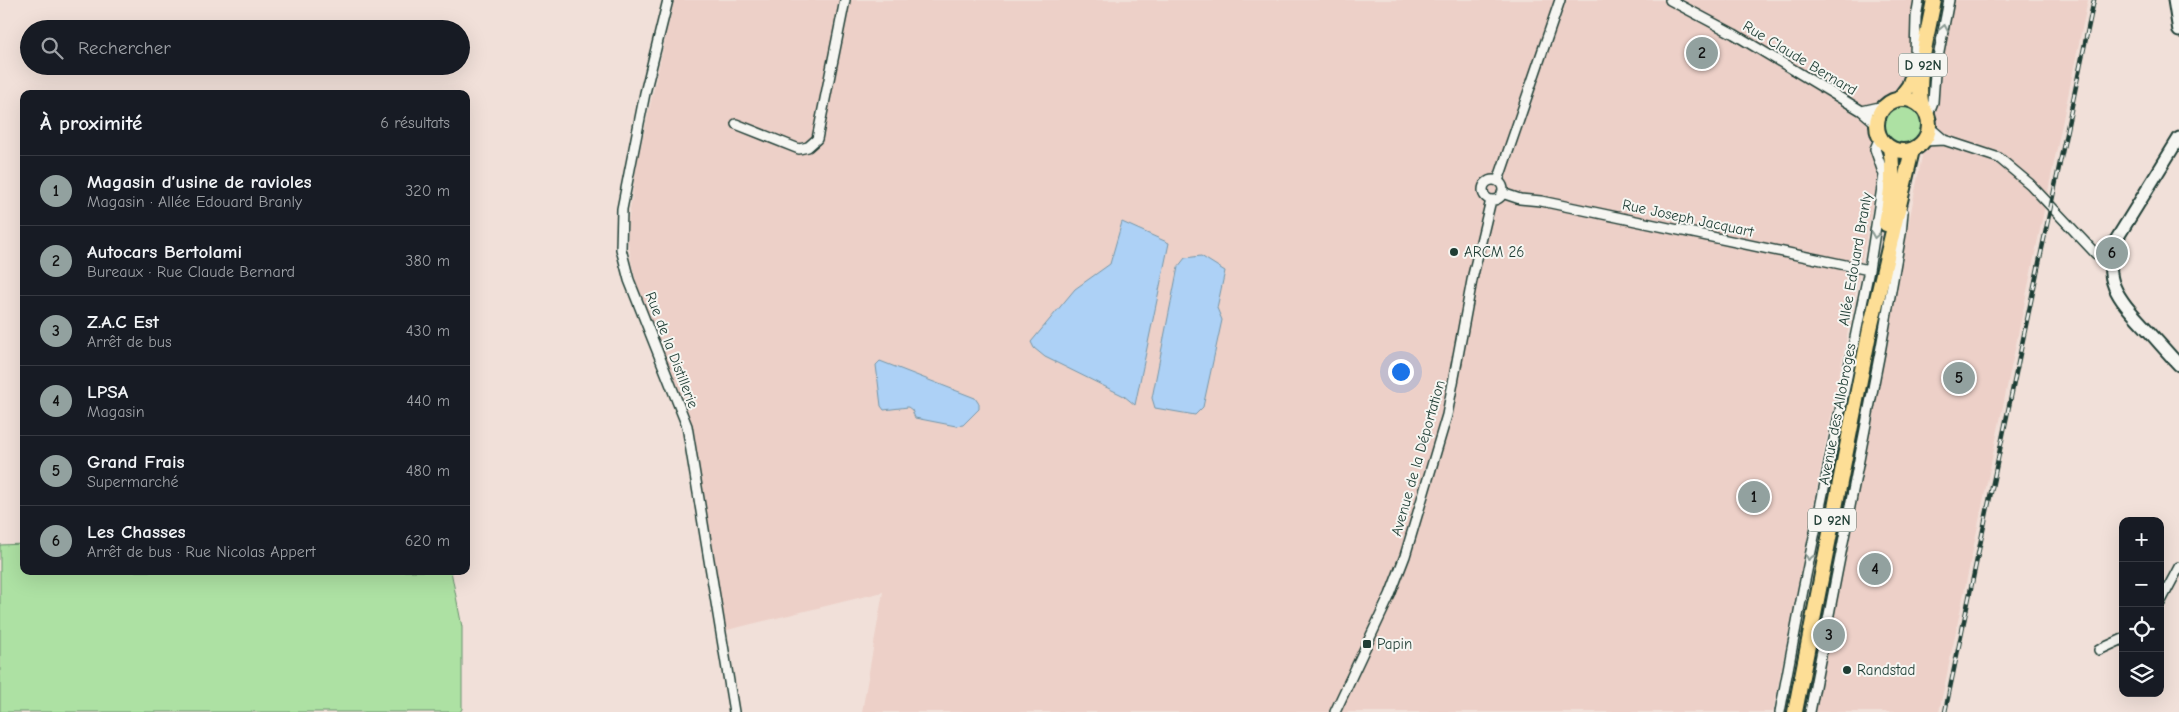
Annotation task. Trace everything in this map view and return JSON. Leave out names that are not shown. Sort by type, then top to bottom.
[{"type":"main road","name":"D 92N","points":[[1926,116],[1920,89],[1934,0]]},
{"type":"main road","name":"D 92N","points":[[1900,98],[1909,86],[1930,23]]},
{"type":"main road","points":[[1900,98],[1912,100],[1926,116],[1924,141],[1912,150],[1904,151],[1890,148],[1878,131],[1878,118],[1884,106],[1900,98]]},
{"type":"main road","name":"Avenue des Allobroges","points":[[1870,328],[1898,230],[1893,162],[1890,148]]},
{"type":"main road","name":"Avenue des Allobroges","points":[[1794,712],[1870,328],[1895,191],[1912,150]]},
{"type":"street","name":"Rue de la Distillerie","points":[[668,0],[645,93],[622,209],[621,249],[629,280],[687,426],[734,712]]},
{"type":"street","points":[[736,124],[799,149],[808,147],[817,139],[845,0]]},
{"type":"street","points":[[1498,181],[1560,0]]},
{"type":"street","name":"Rue Claude Bernard","points":[[1670,0],[1734,34],[1862,111],[1878,131]]},
{"type":"street","points":[[1917,61],[1915,57],[1915,40],[1919,0]]},
{"type":"street","points":[[1944,140],[1926,116],[1933,102],[1935,73],[1949,0]]},
{"type":"street","points":[[2174,0],[2179,31]]},
{"type":"street","name":"Rue Claude Bernard","points":[[1862,111],[1884,106]]},
{"type":"street","name":"Allée Edouard Branly","points":[[1780,712],[1803,590],[1869,270],[1884,176],[1875,148],[1878,131]]},
{"type":"street","points":[[2179,138],[2116,240],[2110,257],[2111,276],[2118,297],[2179,365]]},
{"type":"street","points":[[1924,141],[1944,140],[2000,158],[2030,184],[2096,254],[2110,257]]},
{"type":"street","points":[[1489,181],[1498,181],[1501,184],[1502,193],[1498,199],[1491,200],[1484,195],[1483,188],[1489,181]]},
{"type":"street","name":"Rue Joseph Jacquart","points":[[1502,193],[1520,199],[1541,201],[1869,270]]},
{"type":"street","name":"Avenue de la Déportation","points":[[1334,712],[1390,595],[1405,556],[1448,409],[1473,275],[1491,200]]},
{"type":"street","points":[[1810,712],[1881,347],[1898,230]]},
{"type":"street","points":[[2164,595],[2179,567]]},
{"type":"street","points":[[2099,650],[2119,641]]},
{"type":"shaded area","points":[[674,0],[1914,0],[1911,16],[1912,62],[1903,86],[1885,97],[1877,107],[1872,123],[1874,151],[1880,167],[1773,712],[862,712],[883,592],[723,631],[694,448],[641,301],[628,242],[628,222],[637,163]]},
{"type":"shaded area","points":[[1952,0],[2088,0],[1939,712],[1812,712],[1923,151],[1926,147],[1941,144],[1941,130],[1936,121],[1939,69]]},
{"type":"green space","points":[[1903,104],[1917,110],[1923,124],[1917,138],[1903,144],[1889,138],[1883,124],[1889,110]]},
{"type":"green space","points":[[20,544],[20,575],[452,575],[462,627],[462,709],[460,712],[0,712],[0,545]]},
{"type":"water","points":[[1122,222],[1169,243],[1135,405],[1124,396],[1045,357],[1034,348],[1031,342],[1075,289],[1110,264]]},
{"type":"water","points":[[1201,256],[1225,271],[1217,308],[1222,320],[1203,407],[1195,415],[1155,408],[1152,398],[1178,267],[1185,258]]},
{"type":"water","points":[[880,361],[975,398],[979,404],[979,409],[963,425],[956,426],[915,418],[912,410],[908,407],[884,410],[881,406],[876,365]]},
{"type":"railway","points":[[1945,712],[2094,0]]},
{"type":"place","name":"Autocars Bertolami","points":[[1702,53]]},
{"type":"place","name":"ARCM 26","points":[[1454,252]]},
{"type":"place","name":"Les Chasses","points":[[2112,253]]},
{"type":"place","name":"Grand Frais","points":[[1959,378]]},
{"type":"place","name":"Magasin d’usine de ravioles","points":[[1754,497]]},
{"type":"place","name":"LPSA","points":[[1875,569]]},
{"type":"place","name":"Z.A.C Est","points":[[1829,635]]},
{"type":"place","name":"Papin","points":[[1367,644]]},
{"type":"place","name":"Randstad","points":[[1847,670]]}]
